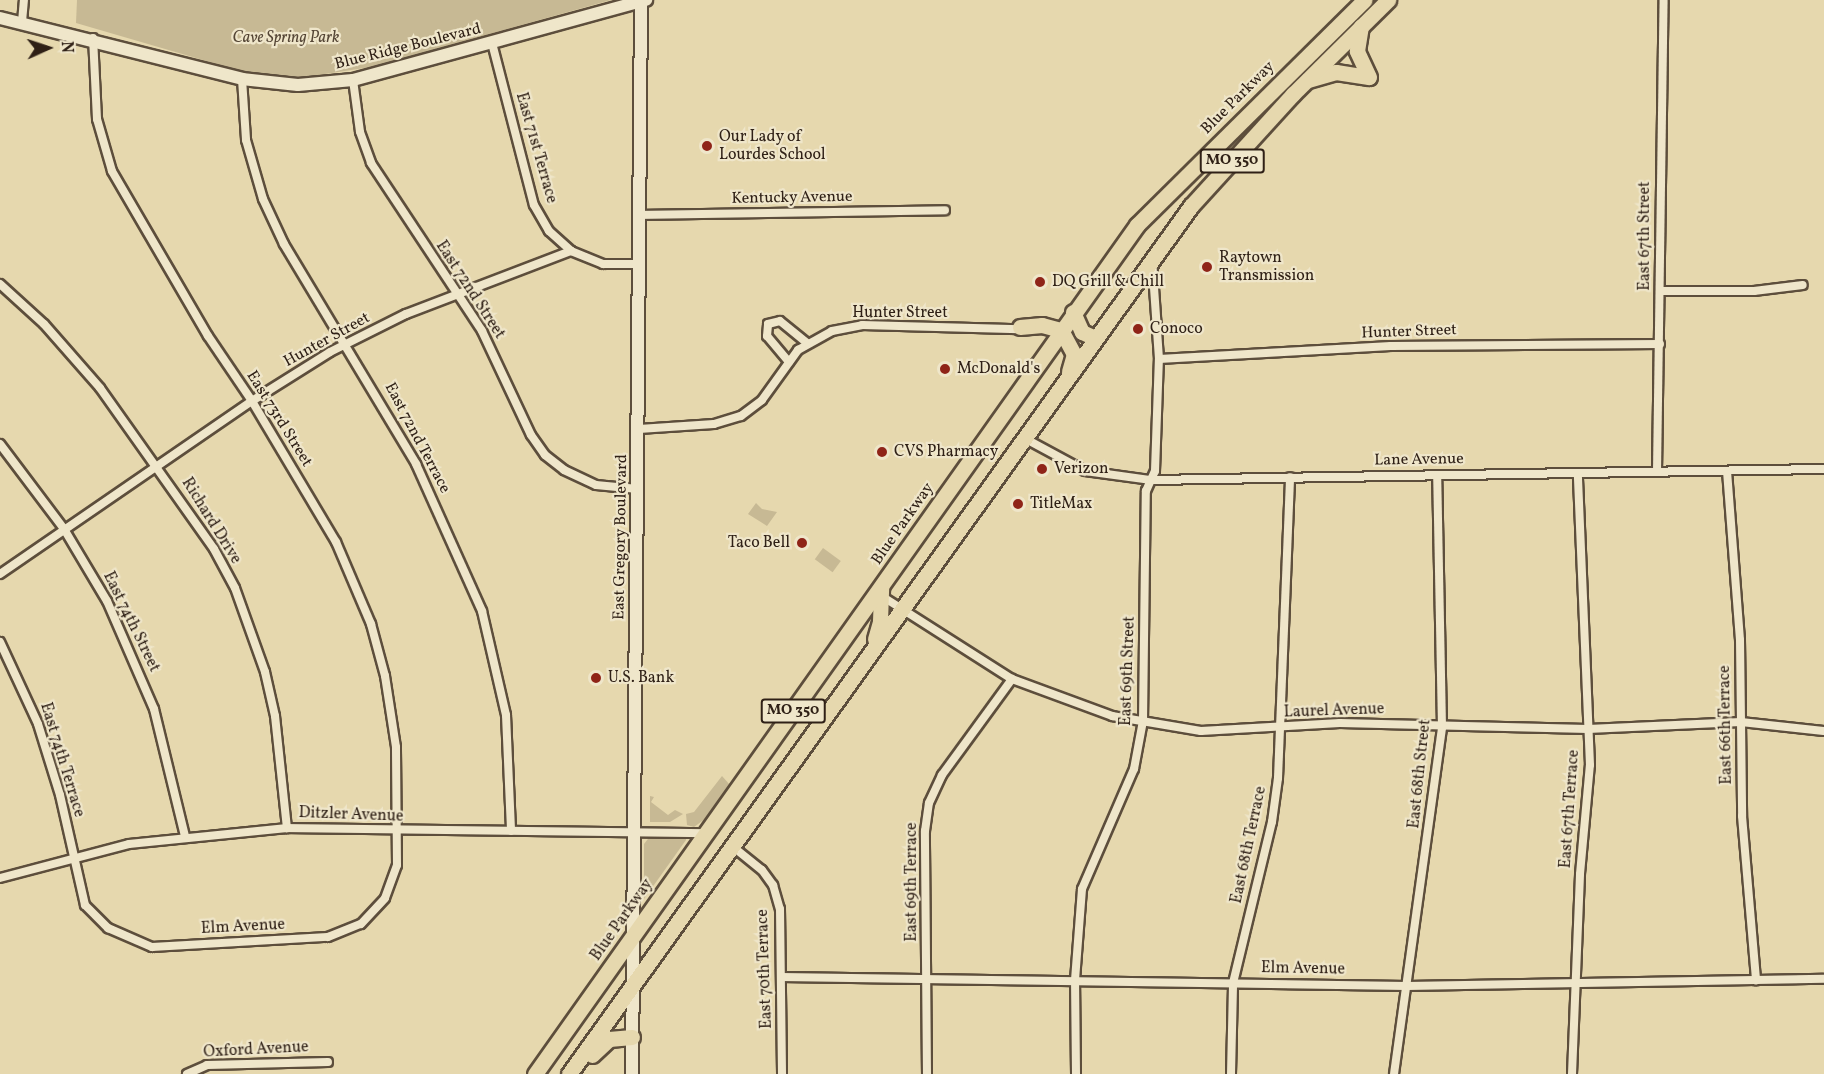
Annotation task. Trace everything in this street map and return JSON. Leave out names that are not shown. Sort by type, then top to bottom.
[{"type":"highway","name":"Blue Parkway","points":[[535,1074],[880,592],[1060,330],[1137,225],[1364,0]]},
{"type":"highway","name":"MO 350","points":[[569,1074],[1191,206],[1306,81],[1388,0]]},
{"type":"highway","points":[[1306,81],[1336,72],[1369,77],[1357,51],[1361,26]]},
{"type":"highway","points":[[1073,312],[1082,332],[1095,338]]},
{"type":"highway","points":[[1020,328],[1042,325],[1060,330],[1074,354],[1068,377]]},
{"type":"highway","points":[[1020,328],[1038,334],[1049,346]]},
{"type":"highway","points":[[870,653],[880,621],[880,592]]},
{"type":"highway","points":[[578,1074],[604,1042],[632,1037]]},
{"type":"main road","name":"Blue Ridge Boulevard","points":[[0,18],[93,38],[242,79],[298,85],[353,80],[642,0]]},
{"type":"main road","name":"East Gregory Boulevard","points":[[632,1074],[642,0]]},
{"type":"street","points":[[22,22],[24,0]]},
{"type":"street","name":"East 67th Street","points":[[1658,472],[1664,0]]},
{"type":"street","name":"East 73rd Street","points":[[93,38],[97,119],[112,171],[208,336],[252,402],[336,542],[371,624],[394,729],[394,832]]},
{"type":"street","name":"East 71st Terrace","points":[[492,43],[534,205],[549,231],[571,250]]},
{"type":"street","name":"East 72nd Terrace","points":[[242,79],[246,140],[263,199],[284,244],[347,343],[416,464],[482,611],[506,715],[511,831]]},
{"type":"street","name":"East 72nd Street","points":[[353,80],[360,132],[370,163],[454,293],[482,331],[531,435],[545,455],[564,470],[596,485],[638,489]]},
{"type":"street","name":"Kentucky Avenue","points":[[640,215],[945,210]]},
{"type":"street","points":[[571,250],[603,264],[639,264]]},
{"type":"street","name":"Hunter Street","points":[[0,574],[156,464],[347,343],[454,293],[571,250]]},
{"type":"street","name":"East 69th Street","points":[[1076,1074],[1075,980],[1082,890],[1134,769],[1143,721],[1146,491],[1155,471],[1159,358],[1152,260]]},
{"type":"street","name":"Richard Drive","points":[[0,284],[44,324],[100,388],[214,549],[252,630],[274,716],[287,828]]},
{"type":"street","points":[[1660,291],[1754,291],[1803,285]]},
{"type":"street","points":[[789,362],[767,336],[768,324],[780,321],[807,343]]},
{"type":"street","name":"Hunter Street","points":[[639,429],[714,424],[741,416],[762,400],[789,362],[807,343],[832,331],[862,325],[1020,328]]},
{"type":"street","name":"Hunter Street","points":[[1159,358],[1391,346],[1660,344]]},
{"type":"street","name":"Lane Avenue","points":[[1024,438],[1085,471],[1151,480],[1824,469]]},
{"type":"street","name":"East 74th Street","points":[[0,444],[64,529],[107,601],[140,672],[169,759],[185,836]]},
{"type":"street","name":"East 66th Terrace","points":[[1727,471],[1740,640],[1742,816],[1756,980]]},
{"type":"street","name":"East 67th Terrace","points":[[1572,1074],[1590,765],[1578,473]]},
{"type":"street","name":"East 68th Street","points":[[1394,1074],[1442,727],[1437,475]]},
{"type":"street","name":"East 68th Terrace","points":[[1231,1074],[1233,983],[1272,822],[1280,728],[1290,477]]},
{"type":"street","name":"Laurel Avenue","points":[[880,592],[902,609],[1012,679],[1092,710],[1201,731],[1340,723],[1588,729],[1741,722],[1824,731]]},
{"type":"street","name":"East 74th Terrace","points":[[0,642],[38,724],[60,795],[74,856]]},
{"type":"street","name":"East 69th Terrace","points":[[927,1074],[925,831],[929,803],[942,775],[1012,679]]},
{"type":"street","name":"Ditzler Avenue","points":[[0,878],[74,856],[185,836],[287,828],[394,832],[706,833]]},
{"type":"street","name":"Elm Avenue","points":[[74,856],[85,905],[108,928],[136,943],[152,947],[328,937],[361,924],[385,898],[397,865],[394,832]]},
{"type":"street","name":"East 70th Terrace","points":[[732,846],[754,862],[773,885],[780,909],[782,1074]]},
{"type":"street","name":"Elm Avenue","points":[[782,977],[1407,986],[1824,978]]},
{"type":"street","name":"Oxford Avenue","points":[[187,1074],[207,1065],[328,1062]]},
{"type":"green space","name":"Cave Spring Park","points":[[77,0],[611,0],[371,67],[292,79],[244,72],[76,23]]},
{"type":"green space","points":[[756,503],[762,509],[777,512],[767,526],[748,514]]},
{"type":"green space","points":[[823,548],[841,561],[833,572],[815,559]]},
{"type":"green space","points":[[722,776],[730,785],[709,816],[694,827],[687,825],[686,814],[694,812]]},
{"type":"green space","points":[[650,796],[654,797],[651,802],[668,815],[675,810],[683,814],[670,822],[650,822]]},
{"type":"green space","points":[[651,835],[686,836],[686,840],[644,899],[644,844]]},
{"type":"place","name":"Our Lady of Lourdes School","points":[[707,146]]},
{"type":"place","name":"Raytown Transmission","points":[[1207,267]]},
{"type":"place","name":"DQ Grill & Chill","points":[[1040,282]]},
{"type":"place","name":"Conoco","points":[[1138,329]]},
{"type":"place","name":"McDonald's","points":[[945,369]]},
{"type":"place","name":"CVS Pharmacy","points":[[882,452]]},
{"type":"place","name":"Verizon","points":[[1042,469]]},
{"type":"place","name":"TitleMax","points":[[1018,504]]},
{"type":"place","name":"Taco Bell","points":[[802,543]]},
{"type":"place","name":"U.S. Bank","points":[[596,678]]}]
